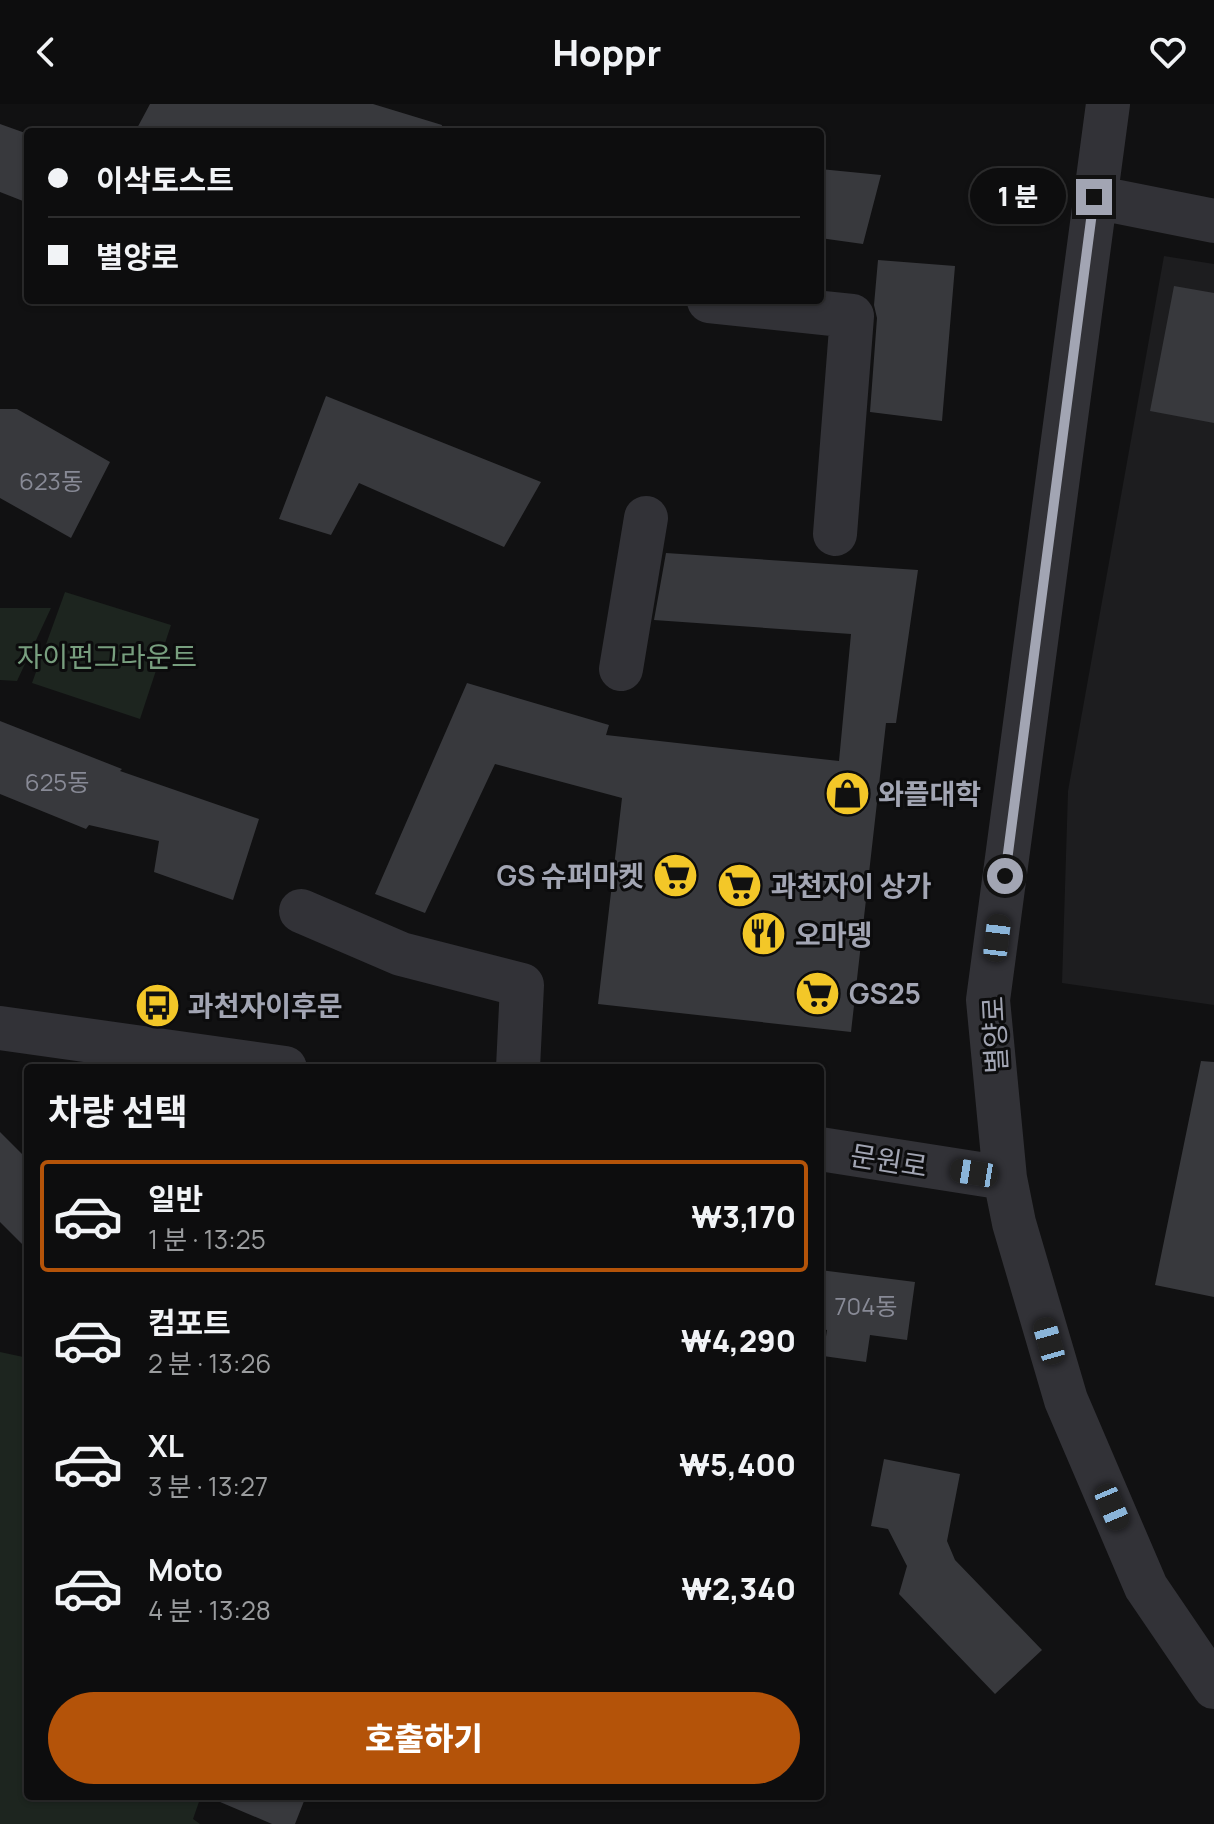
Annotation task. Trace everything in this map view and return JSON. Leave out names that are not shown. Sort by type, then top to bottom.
[{"type":"street","name":"별양로","points":[[1108,104],[988,1000],[1005,1178],[1014,1223],[1066,1400],[1146,1587],[1214,1687]]},
{"type":"street","points":[[1094,197],[1214,221]]},
{"type":"street","points":[[738,304],[852,316],[835,534]]},
{"type":"street","points":[[621,669],[646,518]]},
{"type":"street","points":[[301,911],[401,954],[522,985],[518,1064]]},
{"type":"street","points":[[0,1028],[256,1064]]},
{"type":"street","name":"문원로","points":[[824,1150],[1005,1178]]},
{"type":"shaded area","points":[[1164,256],[1214,264],[1214,1005],[1062,983],[1068,791]]},
{"type":"green space","name":"자이펀그라운트","points":[[65,592],[171,625],[140,719],[32,683]]},
{"type":"green space","points":[[0,608],[51,608],[17,681],[0,680]]},
{"type":"green space","points":[[0,1352],[24,1357],[24,1800],[200,1800],[193,1819],[200,1824],[0,1824]]},
{"type":"building","points":[[150,104],[373,104],[442,125],[442,128],[137,128]]},
{"type":"building","points":[[0,124],[24,133],[24,201],[0,192]]},
{"type":"building","points":[[824,169],[881,175],[863,244],[824,239]]},
{"type":"building","points":[[878,260],[955,266],[942,421],[870,412]]},
{"type":"building","points":[[1174,286],[1214,293],[1214,423],[1150,411]]},
{"type":"building","points":[[326,396],[541,482],[504,547],[359,483],[331,535],[279,519]]},
{"type":"building","points":[[0,409],[17,409],[110,462],[71,538],[0,498]]},
{"type":"building","name":"과천자이 상가","points":[[666,553],[918,570],[896,723],[886,723],[851,1032],[598,1004],[622,798],[495,764],[425,913],[375,894],[467,683],[609,725],[606,735],[839,761],[851,634],[654,620]]},
{"type":"building","points":[[0,721],[122,769],[120,771],[259,819],[233,900],[154,872],[159,841],[89,825],[86,829],[0,794]]},
{"type":"building","points":[[1201,1061],[1214,1062],[1214,1297],[1155,1285]]},
{"type":"building","points":[[0,1132],[24,1156],[24,1246],[0,1222]]},
{"type":"building","points":[[824,1271],[915,1282],[907,1340],[870,1335],[866,1362],[824,1356],[827,1330],[824,1330]]},
{"type":"building","points":[[884,1459],[960,1474],[947,1541],[955,1560],[1042,1650],[995,1694],[899,1594],[907,1566],[888,1529],[871,1526]]},
{"type":"building","points":[[215,1800],[304,1800],[295,1824],[272,1824]]},
{"type":"place","name":"와플대학","points":[[847,793]]},
{"type":"place","name":"GS 슈퍼마켓","points":[[675,875]]},
{"type":"place","name":"과천자이 상가","points":[[740,885]]},
{"type":"place","name":"오마뎅","points":[[764,934]]},
{"type":"place","name":"GS25","points":[[818,993]]},
{"type":"place","name":"과천자이후문","points":[[157,1005]]},
{"type":"route","points":[[1005,876],[1094,197]]}]
